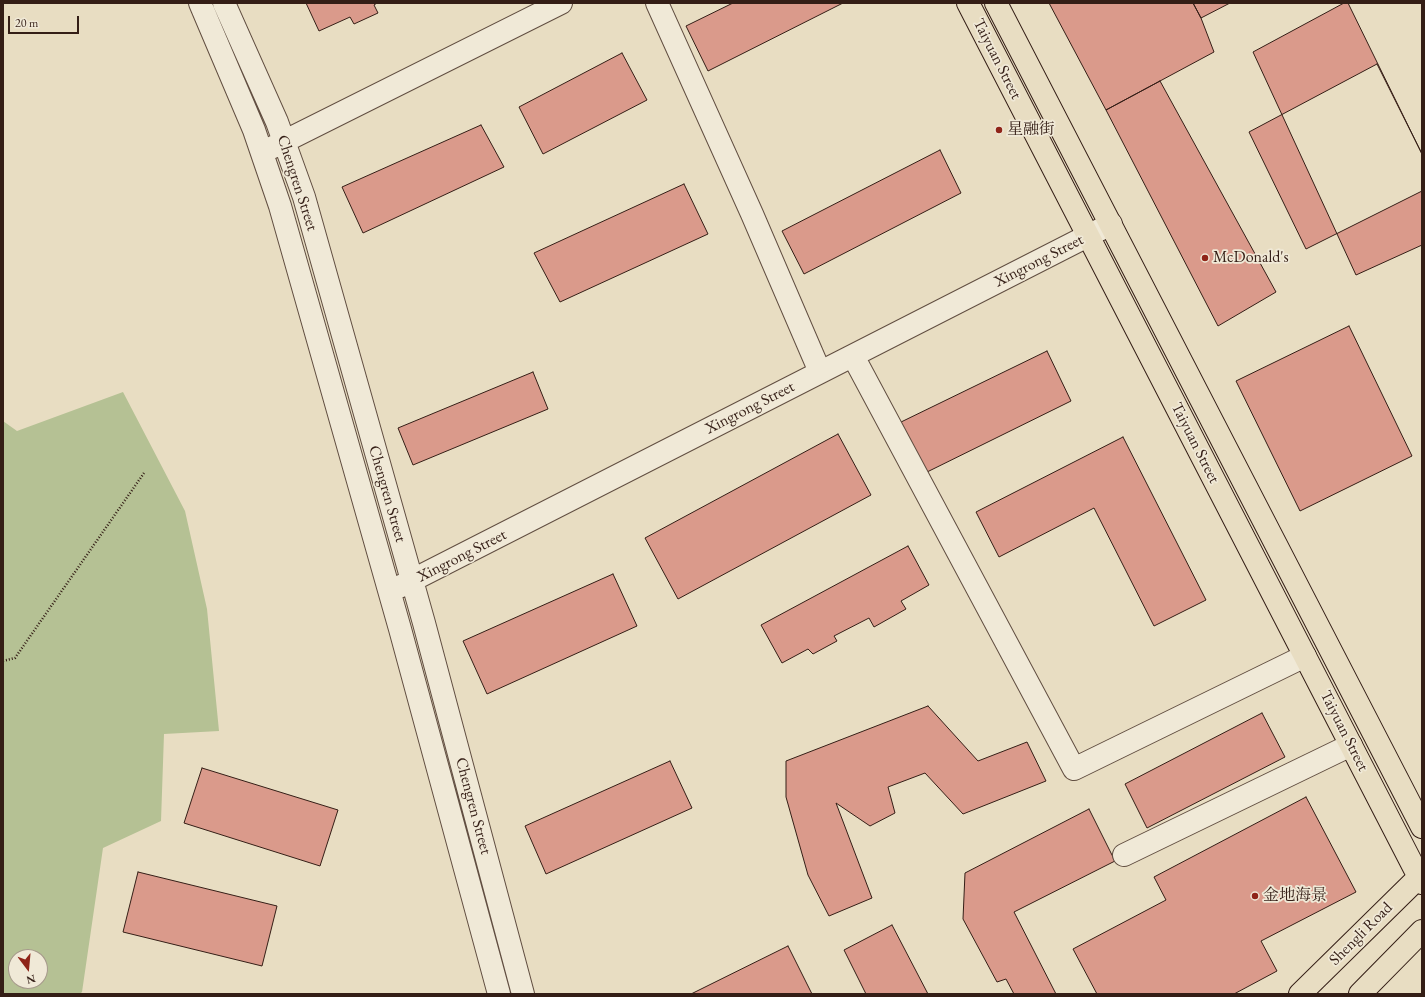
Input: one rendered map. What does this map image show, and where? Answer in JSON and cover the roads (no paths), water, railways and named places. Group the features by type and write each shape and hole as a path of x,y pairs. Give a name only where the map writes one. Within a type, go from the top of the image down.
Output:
{"main road":[{"name":"Taiyuan Street","path":"996,3 1422,827"},
{"name":"Taiyuan Street","path":"977,6 1088,236 1421,879"},
{"name":"Shengli Road","path":"1300,994 1421,879"},
{"path":"1360,994 1422,931"}],"street":[{"name":"Chengren Street","path":"200,3 254,130 280,206 390,592 499,994"},
{"name":"Chengren Street","path":"224,3 274,115 304,197 412,581 523,994"},
{"path":"262,153 561,3"},
{"path":"657,3 820,372"},
{"name":"Xingrong Street","path":"390,592 1111,224"},
{"path":"853,356 1074,769 1305,656"},
{"path":"1124,855 1351,745"}],"place":[{"name":"星融街","path":"999,130"},
{"name":"McDonald's","path":"1205,258"},
{"name":"金地海景","path":"1255,896"}]}
